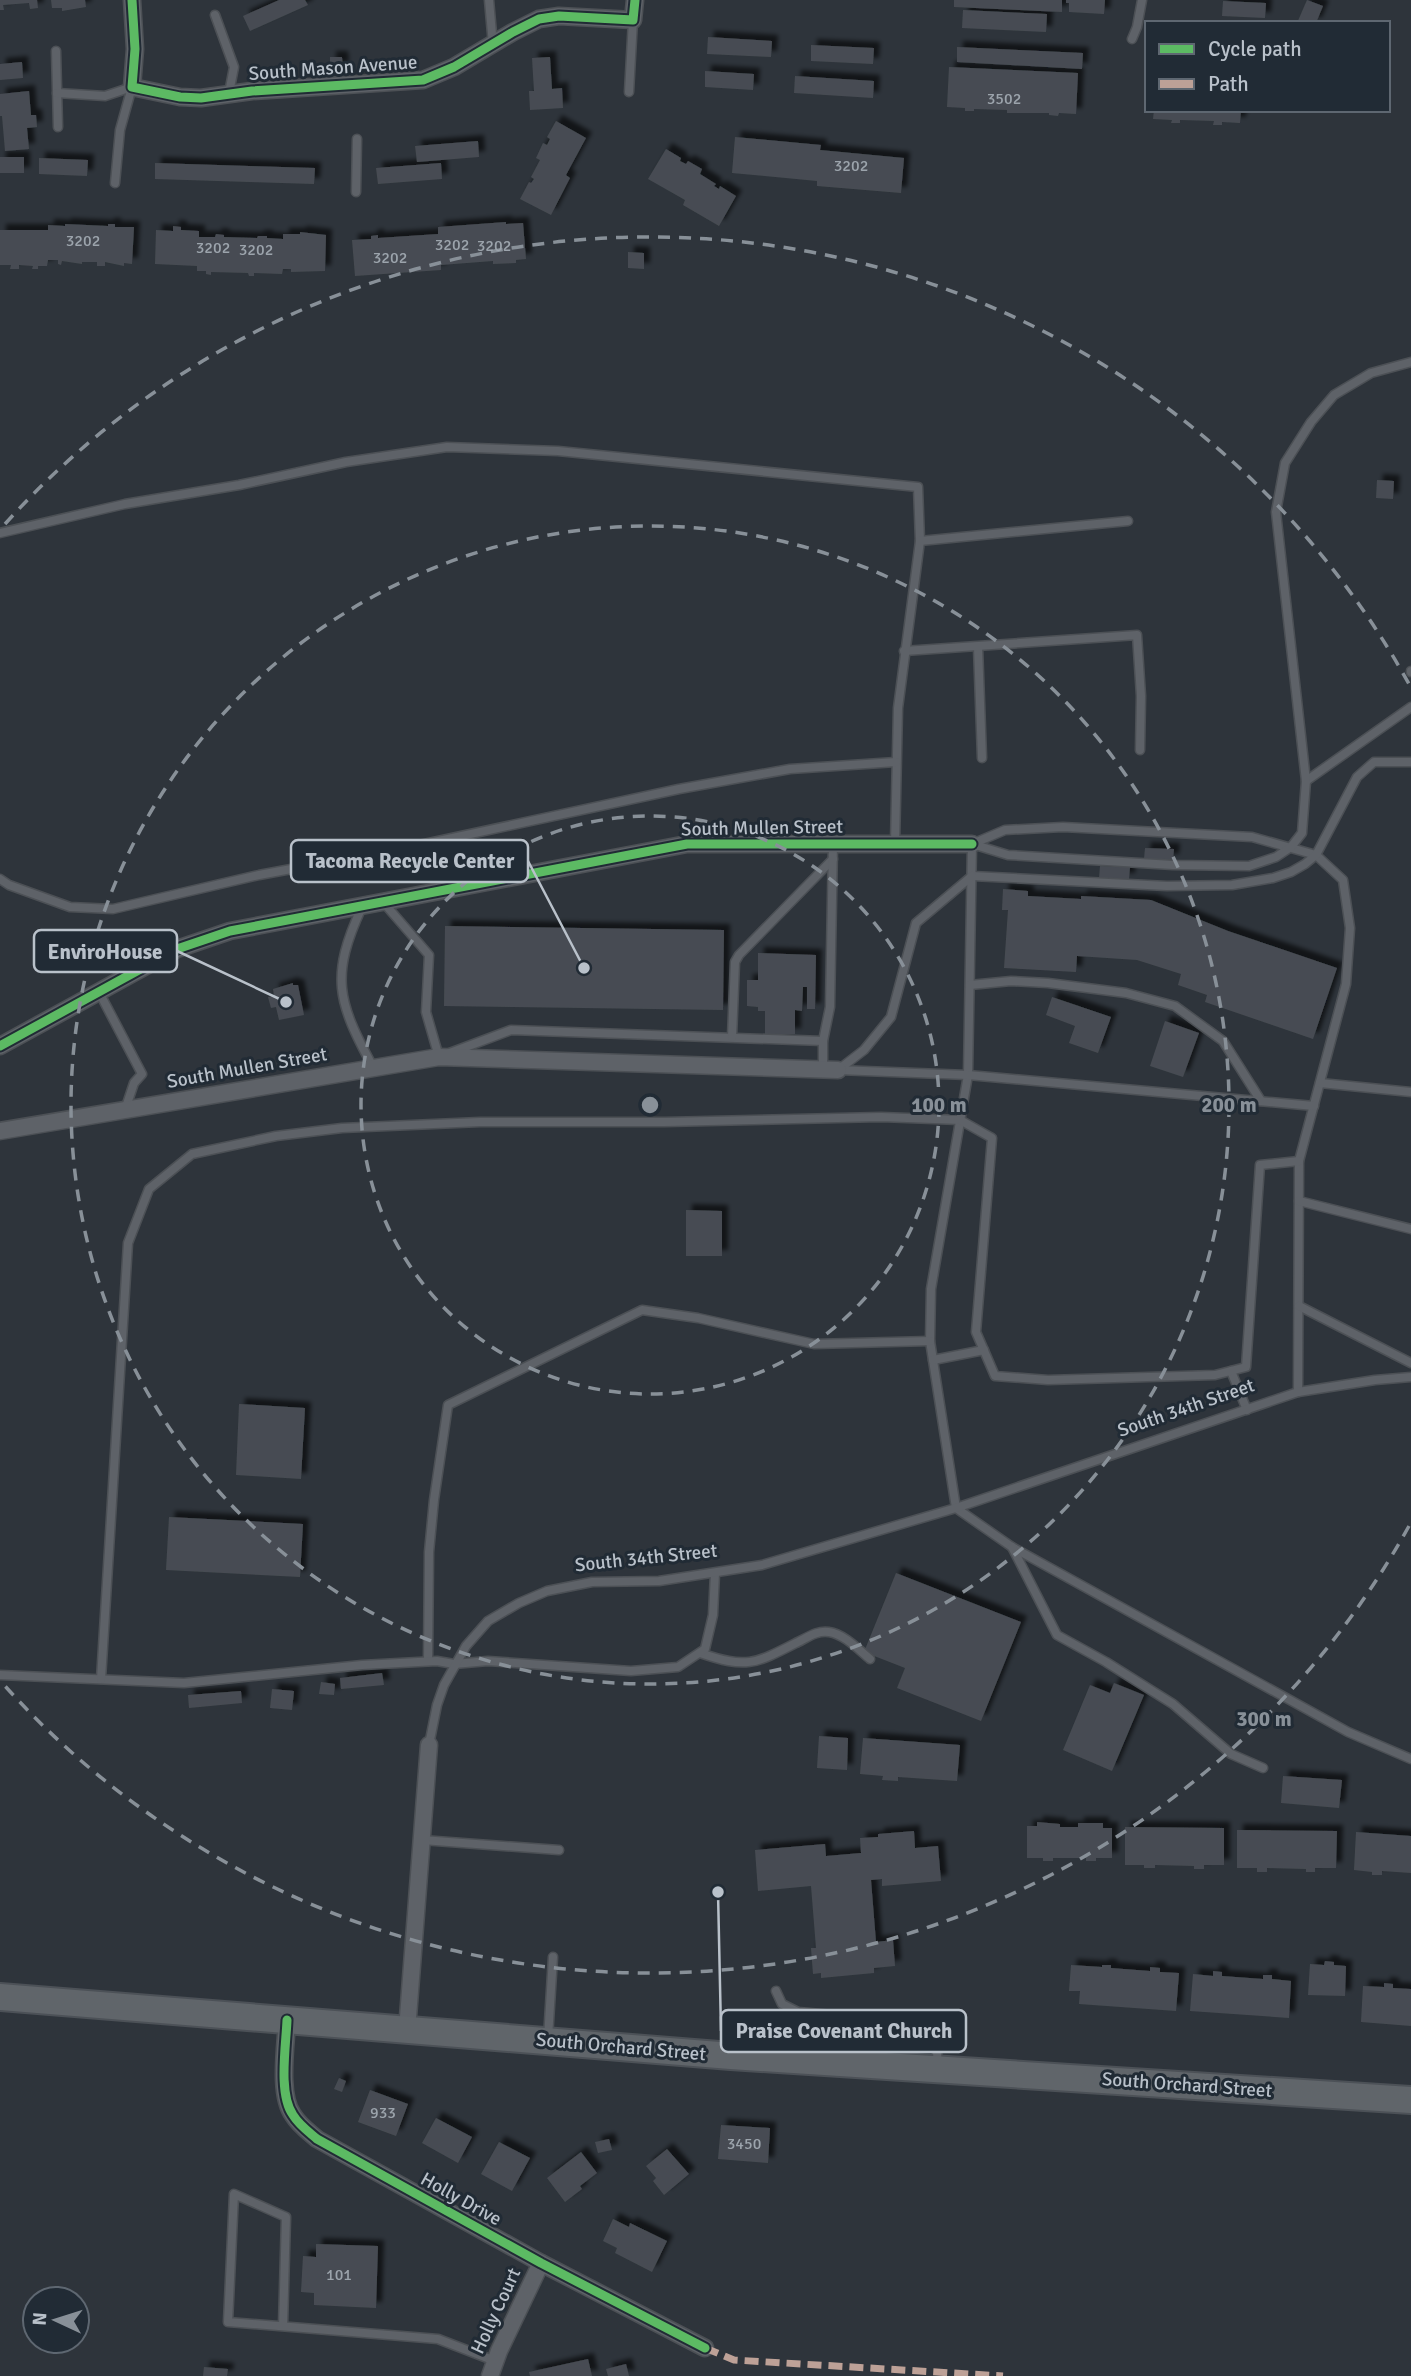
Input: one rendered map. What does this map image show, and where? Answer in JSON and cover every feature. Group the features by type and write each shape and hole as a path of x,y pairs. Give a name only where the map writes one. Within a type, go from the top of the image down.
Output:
{"main road":[{"name":"South Orchard Street","path":"0,1997 547,2041 1411,2100"}],"street":[{"path":"132,0 135,49 132,87"},
{"path":"633,20 635,0"},
{"name":"South Mason Avenue","path":"132,87 180,97 201,98 229,93 423,80 454,67 539,19 559,16 633,20"},
{"name":"South Mullen Street","path":"0,1046 177,949 230,930 687,844 833,851 895,844 972,844"},
{"name":"South Mullen Street","path":"0,1131 439,1057 831,1070"},
{"name":"South 34th Street","path":"407,2030 429,1745"},
{"name":"Holly Drive","path":"287,2020 285,2096 293,2117 305,2129 330,2147 541,2263 705,2348"},
{"name":"Holly Court","path":"492,2369 541,2263"}],"lane":[{"path":"489,0 493,45"},
{"path":"1132,39 1138,27 1142,0"},
{"path":"215,15 233,67 229,93"},
{"path":"629,92 633,20"},
{"path":"56,51 58,127"},
{"path":"57,93 105,96 132,87"},
{"path":"115,183 120,130 132,87"},
{"path":"356,191 357,139"},
{"path":"972,844 1008,855 1249,866 1276,857 1291,847 1302,833 1306,781 1276,512 1285,463 1311,422 1334,395 1371,373 1411,362"},
{"path":"0,533 125,505 239,485 346,462 447,447 558,451 918,487 920,541 898,708 895,844"},
{"path":"920,541 1128,521"},
{"path":"904,650 1137,635 1141,696 1140,750"},
{"path":"978,647 982,758"},
{"path":"1306,781 1411,707"},
{"path":"0,879 9,885 70,907 113,909 259,875 415,846 679,789 790,769 896,762"},
{"path":"831,1070 864,1050 891,1017 916,923 972,876 1167,886 1232,885 1273,878 1305,864 1316,855 1357,777 1374,762 1410,762"},
{"path":"972,844 1005,830 1063,827 1252,837 1316,855 1343,880 1350,928 1346,984 1299,1161 1298,1392"},
{"path":"972,844 968,1075 931,1289 930,1341 956,1508 1012,1547 1349,1732 1411,1759"},
{"path":"732,1037 735,962 833,851"},
{"path":"831,1070 823,1041 830,1007 833,851"},
{"path":"383,902 429,955 426,1012 439,1057 511,1030 823,1041"},
{"path":"362,906 347,939 341,984 344,1005 352,1026 373,1067"},
{"path":"970,985 1011,981 1048,983 1126,993 1175,1006 1223,1041 1261,1101"},
{"path":"99,992 142,1074 134,1083 125,1110"},
{"path":"831,1070 968,1075 1314,1106"},
{"path":"1320,1083 1411,1092"},
{"path":"101,1679 128,1243 149,1189 192,1154 276,1136 370,1127 480,1122 664,1122 881,1117 960,1121 992,1138 976,1332 995,1376 1035,1379 1215,1375 1246,1367 1260,1165 1299,1161"},
{"path":"1298,1201 1411,1229"},
{"path":"1299,1306 1411,1363"},
{"path":"428,1661 429,1552 448,1405 642,1310 698,1318 814,1344 930,1341"},
{"path":"933,1360 984,1350"},
{"path":"1231,1371 1247,1410"},
{"name":"South 34th Street","path":"429,1745 444,1685 466,1646 488,1622 519,1602 547,1591 592,1582 659,1581 762,1565 956,1508 1298,1392 1411,1377"},
{"path":"1012,1547 1057,1635 1173,1704 1231,1754 1263,1768"},
{"path":"0,1675 184,1683 428,1661 454,1664 488,1661 631,1671 678,1667 705,1649 713,1615 715,1573"},
{"path":"700,1653 729,1663 743,1663 765,1659 817,1632 830,1632 843,1638 870,1659"},
{"path":"422,1840 559,1850"},
{"path":"547,2041 553,1957"},
{"path":"776,1991 782,2004 798,2012 935,2024 939,2069"},
{"path":"283,2326 286,2217 234,2194 228,2322 438,2339 492,2369"}],"building":[{"path":"0,0 37,0 38,8 30,9 29,3 3,5 4,10 0,10"},
{"path":"51,0 85,0 86,7 62,11 62,8 52,8"},
{"path":"279,0 305,0 308,5 250,31 243,16"},
{"path":"954,0 1062,0 1062,12 954,7"},
{"path":"1066,0 1105,0 1104,14 1069,12 1069,3 1066,3"},
{"path":"1307,0 1323,6 1317,21 1298,21"},
{"path":"1223,1 1266,3 1265,18 1222,16"},
{"path":"963,10 1047,14 1046,32 962,28"},
{"path":"708,37 772,41 771,57 707,54"},
{"path":"811,45 874,48 873,64 811,61"},
{"path":"957,47 1083,53 1082,69 957,62"},
{"path":"330,57 342,57 343,68 330,68"},
{"path":"550,57 552,89 562,88 563,108 530,110 529,91 534,91 532,58"},
{"path":"22,62 23,78 0,80 0,64"},
{"path":"949,67 1078,73 1076,114 1059,113 1058,116 1049,113 1007,113 1007,110 965,111 965,108 947,107"},
{"path":"705,71 754,74 753,90 705,87"},
{"path":"795,76 874,81 873,98 794,93"},
{"path":"29,91 31,115 36,115 37,127 27,128 29,149 5,151 0,94"},
{"path":"1154,112 1241,112 1240,123 1222,122 1222,125 1213,125 1214,121 1180,120 1180,123 1171,123 1172,120 1153,119"},
{"path":"556,121 586,138 566,175 570,178 551,215 520,199 529,182 534,179 531,177 540,160 536,158 543,143 547,145 550,139 547,137"},
{"path":"735,137 821,145 820,150 904,158 901,193 817,186 817,181 732,173"},
{"path":"478,141 479,157 417,162 415,146"},
{"path":"666,149 681,158 680,161 686,164 688,161 702,169 700,174 716,184 714,186 719,189 720,186 736,196 719,226 683,205 685,200 648,179"},
{"path":"0,157 24,157 24,173 0,173"},
{"path":"39,158 88,160 87,176 39,174"},
{"path":"155,163 315,168 314,184 155,179"},
{"path":"441,163 442,179 378,184 376,168"},
{"path":"523,223 526,259 516,260 516,263 493,264 493,261 441,265 441,270 355,276 352,240 371,239 371,236 378,235 378,238 438,234 438,227"},
{"path":"115,224 115,227 134,227 132,264 124,263 124,266 105,262 105,266 97,266 97,262 82,264 62,261 61,265 58,260 48,260 47,266 38,266 38,269 19,265 19,269 10,269 11,265 0,265 0,230 48,230 48,225"},
{"path":"173,226 181,227 181,230 199,231 199,237 215,237 216,234 224,237 267,236 283,239 283,234 300,232 326,235 325,271 291,272 291,269 283,269 282,274 254,273 254,276 249,276 248,273 211,272 211,275 206,274 206,271 197,271 197,266 155,264 156,230 173,231"},
{"path":"628,252 644,253 644,269 628,268"},
{"path":"1377,480 1394,481 1393,499 1376,498"},
{"path":"1145,848 1174,849 1173,860 1144,859"},
{"path":"1100,866 1130,867 1129,879 1099,878"},
{"path":"1003,889 1028,891 1028,896 1151,900 1228,931 1337,968 1313,1039 1205,1002 1207,995 1178,985 1181,974 1137,960 1077,956 1076,972 1004,968 1008,910 1002,910"},
{"path":"445,926 724,930 723,1010 444,1006"},
{"path":"758,953 816,955 815,1009 807,1009 807,987 803,987 802,1011 795,1010 795,1034 765,1034 765,1011 747,1006 747,980 758,980"},
{"path":"293,983 298,985 304,1015 279,1020 276,1007 271,1008 268,997 274,996 273,989"},
{"path":"1052,997 1111,1017 1098,1053 1069,1043 1075,1026 1046,1015"},
{"path":"1165,1021 1199,1033 1183,1077 1150,1066"},
{"path":"686,1210 722,1211 722,1256 686,1256"},
{"path":"239,1404 305,1408 301,1479 236,1475"},
{"path":"169,1517 303,1524 300,1577 166,1570"},
{"path":"896,1573 1021,1622 981,1721 897,1688 905,1668 864,1652"},
{"path":"382,1673 384,1685 341,1689 340,1678"},
{"path":"321,1682 335,1684 334,1695 319,1694"},
{"path":"1114,1683 1144,1695 1112,1771 1063,1750 1090,1685 1110,1693"},
{"path":"272,1689 294,1691 292,1710 270,1708"},
{"path":"241,1691 242,1703 189,1708 188,1695"},
{"path":"819,1736 848,1738 847,1770 817,1768"},
{"path":"863,1738 960,1745 957,1781 898,1777 898,1781 882,1780 883,1776 860,1774"},
{"path":"1283,1776 1342,1780 1339,1808 1281,1803"},
{"path":"1037,1822 1060,1824 1060,1827 1078,1827 1078,1823 1103,1823 1103,1828 1112,1828 1112,1858 1086,1861 1086,1858 1053,1858 1053,1861 1043,1861 1043,1858 1027,1858 1027,1826 1037,1826"},
{"path":"1125,1827 1224,1828 1224,1865 1204,1865 1204,1869 1194,1869 1194,1866 1155,1865 1155,1868 1144,1868 1144,1865 1125,1865"},
{"path":"1237,1830 1337,1831 1336,1868 1315,1868 1315,1872 1306,1872 1306,1869 1267,1868 1267,1872 1257,1872 1257,1868 1237,1868"},
{"path":"914,1831 915,1848 938,1846 941,1881 882,1886 882,1879 871,1880 876,1942 893,1940 895,1966 874,1968 874,1973 821,1978 821,1973 813,1974 811,1948 816,1948 811,1886 758,1891 755,1850 825,1844 826,1856 861,1853 860,1838"},
{"path":"1356,1832 1411,1836 1411,1873 1382,1871 1382,1875 1372,1875 1372,1872 1354,1870"},
{"path":"1325,1961 1346,1966 1345,1996 1308,1995 1310,1964 1324,1965"},
{"path":"1071,1965 1111,1965 1111,1968 1150,1971 1150,1967 1160,1968 1160,1972 1179,1973 1176,2011 1079,2004 1080,1991 1069,1991"},
{"path":"1213,1971 1222,1972 1222,1976 1263,1979 1263,1975 1272,1975 1272,1979 1291,1981 1289,2018 1190,2011 1193,1974 1213,1976"},
{"path":"1384,1983 1393,1984 1393,1988 1411,1989 1411,2026 1361,2022 1363,1986 1384,1987"},
{"path":"339,2078 346,2081 342,2092 334,2089"},
{"path":"370,2090 408,2104 396,2136 358,2122"},
{"path":"436,2118 472,2137 458,2163 422,2143"},
{"path":"721,2125 770,2128 768,2163 718,2159"},
{"path":"609,2139 612,2150 598,2153 595,2142"},
{"path":"499,2142 530,2158 512,2191 481,2174"},
{"path":"667,2149 689,2174 664,2195 653,2181 656,2178 646,2166"},
{"path":"581,2152 597,2173 565,2202 547,2178"},
{"path":"613,2219 629,2227 630,2223 667,2241 652,2272 615,2253 617,2248 603,2241"},
{"path":"316,2244 378,2246 376,2308 314,2305 314,2293 301,2292 303,2256 316,2257"},
{"path":"588,2359 592,2376 530,2376 529,2372"},
{"path":"626,2364 629,2376 608,2376 606,2369"},
{"path":"204,2367 228,2369 227,2376 203,2376"}],"marked path":[{"path":"705,2348 734,2360 1003,2376"}],"cycle path":[{"path":"132,0 135,49 132,87 180,97 201,98 252,91 423,80 454,67 539,19 559,16 633,20 635,0"},
{"path":"0,1046 177,949 230,931 687,844 972,844"},
{"path":"287,2020 284,2083 288,2106 295,2119 317,2139 541,2263 705,2348"}],"place":[{"name":"Tacoma Recycle Center","path":"584,968"},
{"name":"EnviroHouse","path":"286,1002"},
{"name":"Praise Covenant Church","path":"718,1892"}]}
